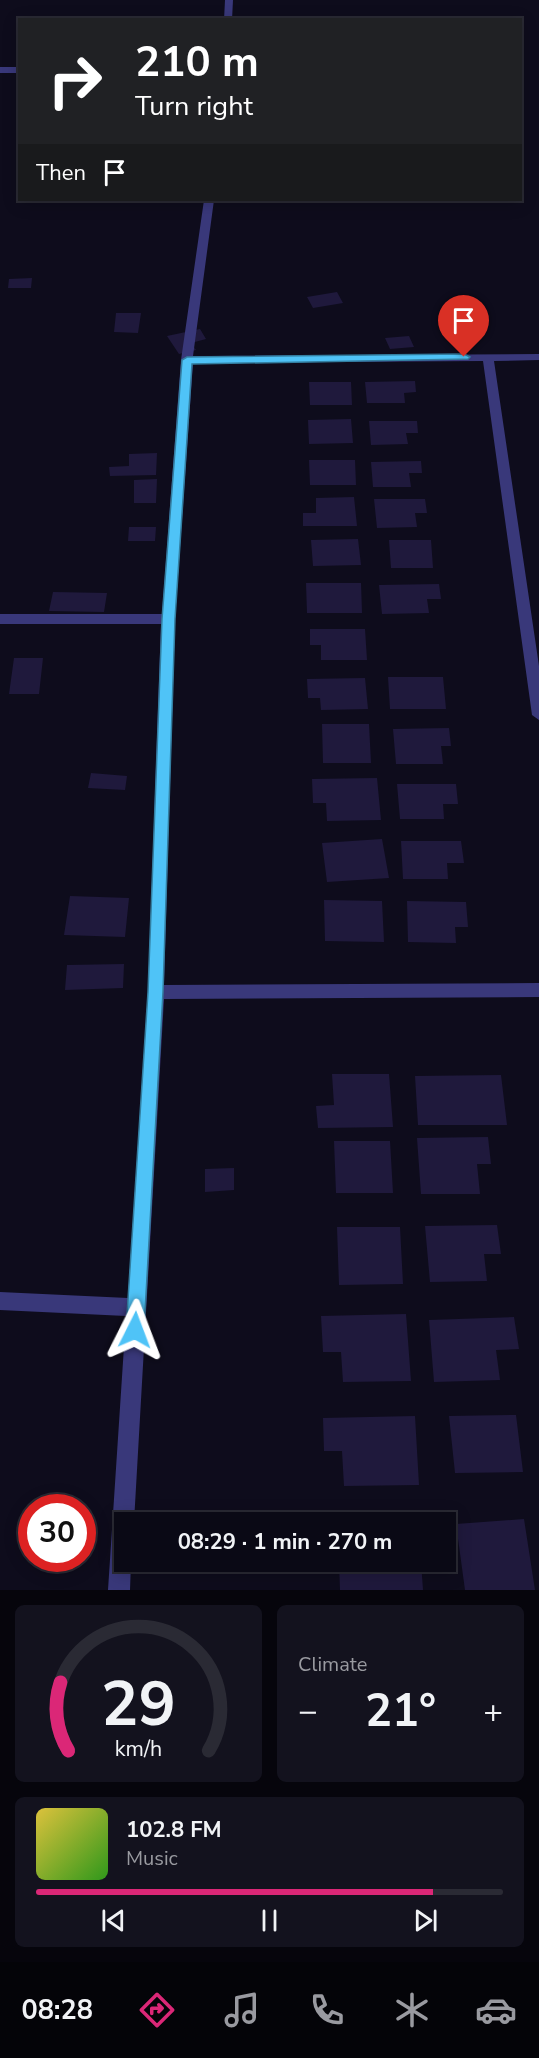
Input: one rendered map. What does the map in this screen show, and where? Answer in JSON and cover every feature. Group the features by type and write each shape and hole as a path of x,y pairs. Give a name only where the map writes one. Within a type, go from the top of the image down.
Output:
{"street":[{"path":"228,18 229,0"},
{"path":"0,70 18,70"},
{"path":"119,1590 156,992 168,619 187,360 209,201"},
{"path":"488,357 539,715"},
{"path":"187,360 539,357"},
{"path":"0,619 168,619"},
{"path":"156,992 539,990"},
{"path":"0,1301 136,1307"}],"building":[{"path":"32,278 31,288 8,288 9,279"},
{"path":"337,292 343,303 313,308 307,297"},
{"path":"116,313 141,313 138,333 114,332"},
{"path":"200,329 206,339 191,343 196,350 179,354 167,336"},
{"path":"409,336 414,347 390,349 385,338"},
{"path":"415,381 416,392 404,393 405,403 367,403 365,382"},
{"path":"309,382 351,382 352,405 310,405"},
{"path":"351,419 353,443 309,444 308,420"},
{"path":"369,421 417,421 418,433 406,433 408,444 371,445"},
{"path":"157,453 156,475 110,476 109,467 129,466 129,454"},
{"path":"309,460 355,460 356,485 310,485"},
{"path":"421,461 422,473 409,473 411,487 373,487 371,462"},
{"path":"157,479 156,503 134,503 134,480"},
{"path":"354,497 357,526 303,526 303,513 316,513 316,498"},
{"path":"374,499 425,499 427,513 415,513 417,527 377,528"},
{"path":"129,527 156,527 155,541 128,541"},
{"path":"358,539 361,565 313,566 311,540"},
{"path":"389,540 431,540 433,568 391,568"},
{"path":"306,583 361,583 362,613 307,613"},
{"path":"439,584 441,599 427,599 429,613 382,614 379,585"},
{"path":"53,592 107,593 104,612 49,611"},
{"path":"310,629 365,629 367,660 321,660 321,645 310,645"},
{"path":"14,658 43,658 39,694 9,694"},
{"path":"388,677 443,677 446,709 390,709"},
{"path":"365,678 368,709 321,710 320,698 308,698 307,679"},
{"path":"322,724 369,724 371,763 323,763"},
{"path":"449,728 451,746 441,746 443,764 396,764 393,729"},
{"path":"91,773 127,776 125,790 88,788"},
{"path":"377,778 381,820 327,821 326,803 313,803 312,779"},
{"path":"397,784 456,784 458,804 443,804 444,819 400,819"},
{"path":"382,839 389,878 327,882 322,843"},
{"path":"401,841 461,841 464,863 447,863 448,879 403,879"},
{"path":"70,896 129,898 125,937 64,935"},
{"path":"324,900 382,901 384,942 325,941"},
{"path":"407,901 466,902 468,927 455,927 456,943 408,942"},
{"path":"124,964 123,988 65,990 67,965"},
{"path":"332,1074 389,1074 393,1127 318,1128 316,1106 334,1105"},
{"path":"501,1075 507,1125 418,1125 415,1076"},
{"path":"488,1137 491,1164 477,1164 480,1194 421,1194 417,1138"},
{"path":"334,1141 390,1141 393,1193 336,1193"},
{"path":"234,1168 234,1190 205,1192 205,1169"},
{"path":"497,1225 501,1254 484,1254 487,1281 430,1282 425,1226"},
{"path":"337,1227 400,1227 403,1284 339,1285"},
{"path":"406,1314 411,1381 343,1382 341,1352 323,1352 321,1316"},
{"path":"514,1317 519,1349 496,1350 500,1380 434,1382 429,1320"},
{"path":"516,1415 523,1472 455,1473 449,1416"},
{"path":"415,1416 419,1485 344,1486 342,1451 324,1451 323,1418"},
{"path":"524,1519 535,1590 465,1590 456,1524"},
{"path":"339,1572 422,1572 423,1590 340,1590"}],"route":[{"path":"135,1330 156,992 168,619 187,360 464,357"}]}
